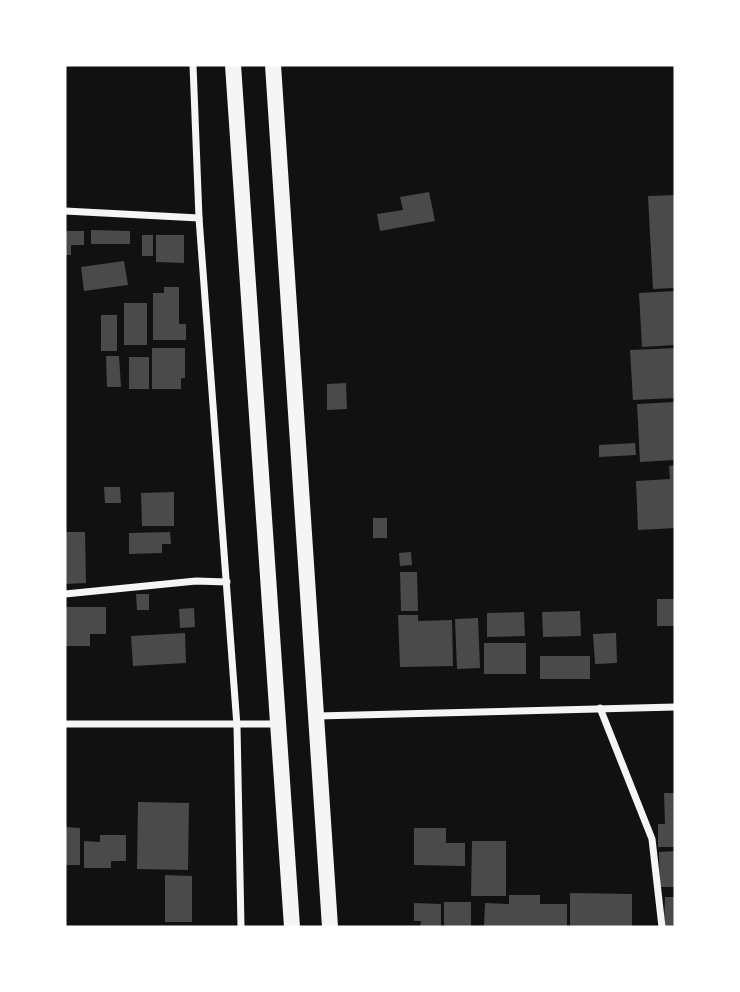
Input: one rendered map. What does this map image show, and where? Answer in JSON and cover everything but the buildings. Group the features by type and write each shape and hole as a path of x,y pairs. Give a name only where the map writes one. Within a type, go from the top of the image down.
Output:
{"main road":[{"path":"233,65 292,927"},
{"path":"273,65 330,927"}],"street":[{"path":"193,65 199,218 237,726 241,927"},
{"path":"65,211 199,218"},
{"path":"65,594 196,581 227,582"},
{"path":"317,716 675,707"},
{"path":"600,708 652,839 662,927"},
{"path":"65,724 279,724"}]}
